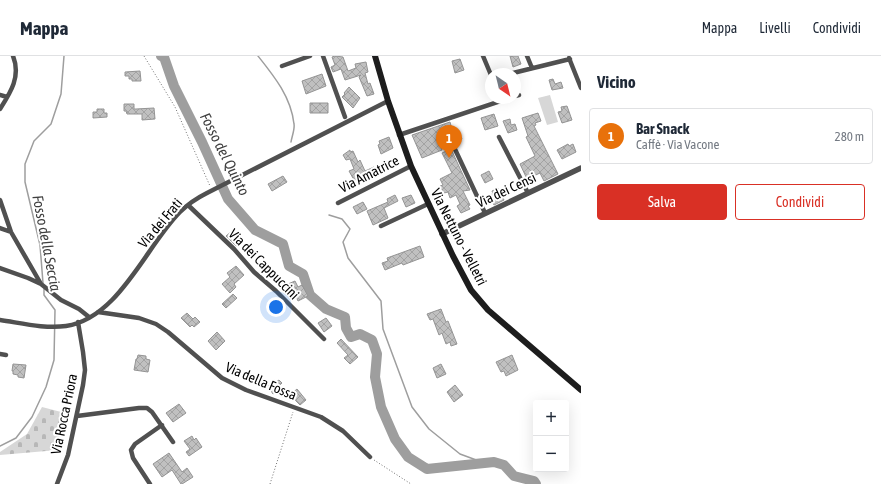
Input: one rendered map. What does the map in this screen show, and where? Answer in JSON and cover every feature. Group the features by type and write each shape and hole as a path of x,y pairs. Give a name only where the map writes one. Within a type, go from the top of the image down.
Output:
{"main road":[{"name":"Via Nettuno - Velletri","path":"375,56 388,101 411,166 442,234 469,286 483,306 581,390"}],"street":[{"path":"0,109 13,85 16,74 13,56"},
{"path":"282,66 310,56"},
{"path":"322,56 344,117"},
{"path":"483,56 488,68"},
{"path":"527,56 532,68"},
{"path":"521,71 569,57 581,88"},
{"path":"0,95 7,98"},
{"name":"Via dei Frati","path":"0,320 58,326 78,322 98,312 118,292 172,221 188,205 214,189 388,101"},
{"path":"400,135 492,104"},
{"path":"499,137 528,193"},
{"path":"453,144 485,213"},
{"name":"Via Amatrice","path":"338,203 411,166"},
{"name":"Via dei Censi","path":"442,234 581,168"},
{"path":"0,200 11,232 41,284"},
{"path":"381,226 428,204"},
{"name":"Via dei Cappuccini","path":"188,205 234,249 254,272 276,291 324,339"},
{"path":"0,228 11,232"},
{"path":"0,268 41,284 65,302 81,310 89,317"},
{"name":"Via della Fossa","path":"98,312 139,318 156,324 168,332 222,378 246,390 319,416 331,422 348,435 370,457"},
{"name":"Via Rocca Priora","path":"57,484 66,459 83,390 83,352 78,322"},
{"path":"0,354 6,355"},
{"path":"77,416 144,408 152,412 173,442"},
{"path":"150,484 133,458 131,450 135,444 162,425"}],"path":[{"path":"144,56 175,107 214,189"},
{"path":"270,484 294,408"},
{"path":"370,457 411,484"}],"green space":[{"path":"550,95 558,122 547,125 538,98"},
{"path":"42,407 65,413 58,450 0,455 0,452 27,434"}],"building":[{"path":"510,56 518,56 521,64 513,67"},
{"path":"332,57 343,57 348,71 356,68 355,64 366,62 368,72 365,73 368,84 370,83 374,94 367,96 359,77 361,75 345,80 341,69 333,72 331,67 335,65"},
{"path":"460,59 464,70 455,73 452,61"},
{"path":"140,71 141,81 132,81 132,79 129,79 129,76 125,76 125,72"},
{"path":"322,74 326,86 306,94 302,81"},
{"path":"553,79 555,84 561,82 563,88 552,90 549,80"},
{"path":"349,87 360,98 353,108 342,97"},
{"path":"310,103 328,103 328,113 310,113"},
{"path":"124,104 134,104 134,109 154,108 155,119 142,120 142,114 127,114 126,111 124,111"},
{"path":"567,106 572,120 562,123 558,112 562,111 561,107"},
{"path":"97,109 104,109 104,113 107,113 107,117 93,118 93,112 97,112"},
{"path":"538,113 541,121 535,123 536,125 534,126 558,174 544,181 540,173 527,179 520,164 535,156 526,137 528,136 522,118"},
{"path":"494,114 498,126 485,130 481,118"},
{"path":"510,119 511,125 515,124 517,130 508,133 503,121"},
{"path":"450,122 453,133 456,131 458,136 460,135 462,139 455,142 450,142 446,134 437,137 442,150 422,158 412,135"},
{"path":"389,137 393,148 381,154 378,145 380,144 379,141"},
{"path":"568,144 569,146 573,144 576,152 562,159 557,150"},
{"path":"451,149 470,190 463,191 470,205 468,206 470,209 461,213 457,206 460,204 456,195 450,198 448,192 444,193 440,186 443,185 440,179 452,173 442,153"},
{"path":"350,150 350,152 353,151 358,162 360,160 365,171 374,167 378,175 366,180 364,175 354,180 349,171 354,169 350,159 346,160 343,155"},
{"path":"489,171 493,179 485,183 481,175"},
{"path":"283,176 287,182 272,191 268,184"},
{"path":"498,188 504,200 494,205 489,195 493,194 492,191"},
{"path":"395,195 398,201 384,208 388,218 373,225 367,211 388,202 387,199"},
{"path":"411,195 415,203 406,207 402,198"},
{"path":"363,202 367,209 357,214 353,207"},
{"path":"232,231 237,235 241,243 236,246 226,236"},
{"path":"420,246 424,257 403,265 402,263 385,270 382,263 388,261 387,258"},
{"path":"236,266 244,275 234,284 236,287 230,293 222,284 230,277 227,273"},
{"path":"295,281 298,287 302,285 308,296 298,301 293,290 286,293 281,285 287,282 288,284"},
{"path":"233,294 237,298 226,308 222,304"},
{"path":"441,309 446,322 448,321 457,344 451,346 450,342 446,344 442,333 439,335 433,319 430,320 427,314"},
{"path":"187,313 193,319 195,317 200,322 194,327 192,325 190,327 181,318"},
{"path":"326,318 332,326 324,332 318,323"},
{"path":"217,332 225,341 216,350 208,341"},
{"path":"341,339 358,357 350,364 344,358 348,355 337,343"},
{"path":"138,355 146,356 146,359 150,360 148,372 134,370"},
{"path":"512,355 518,370 506,376 504,371 501,372 496,362"},
{"path":"13,364 26,365 24,378 13,374"},
{"path":"441,364 446,374 437,378 433,368"},
{"path":"275,380 276,382 279,380 282,383 279,386 281,388 273,394 268,386"},
{"path":"455,385 463,395 454,402 447,392"},
{"path":"297,389 306,400 300,405 290,395"},
{"path":"179,404 186,413 173,422 166,413"},
{"path":"192,436 194,440 196,438 202,447 189,456 186,452 190,449 184,441"},
{"path":"169,453 182,472 187,468 193,477 181,484 172,470 162,477 153,464"}],"waterway":[{"name":"Fosso della Seccia","path":"43,283 40,245 25,182 25,164 34,141 51,124 61,94 64,56"},
{"name":"Fosso del Quinto","path":"161,56 164,57 174,86 228,199 255,230 283,244 289,266 303,274 310,295 326,309 345,317 346,328 351,337 360,334 372,340 377,354 375,377 381,407 395,439 408,457 427,469 494,462 504,465 514,476 534,481 536,484"},
{"path":"258,56 276,79 286,96 294,126 291,142"},
{"path":"329,215 342,219 350,229 343,242 348,258 381,301 383,329 412,407 429,429 460,454 479,461 478,464"},
{"name":"Fosso della Seccia","path":"0,446 16,438 32,417 46,387 54,360 55,310 44,295 44,289"}],"place":[{"name":"Bar Snack","path":"449,158"}]}
